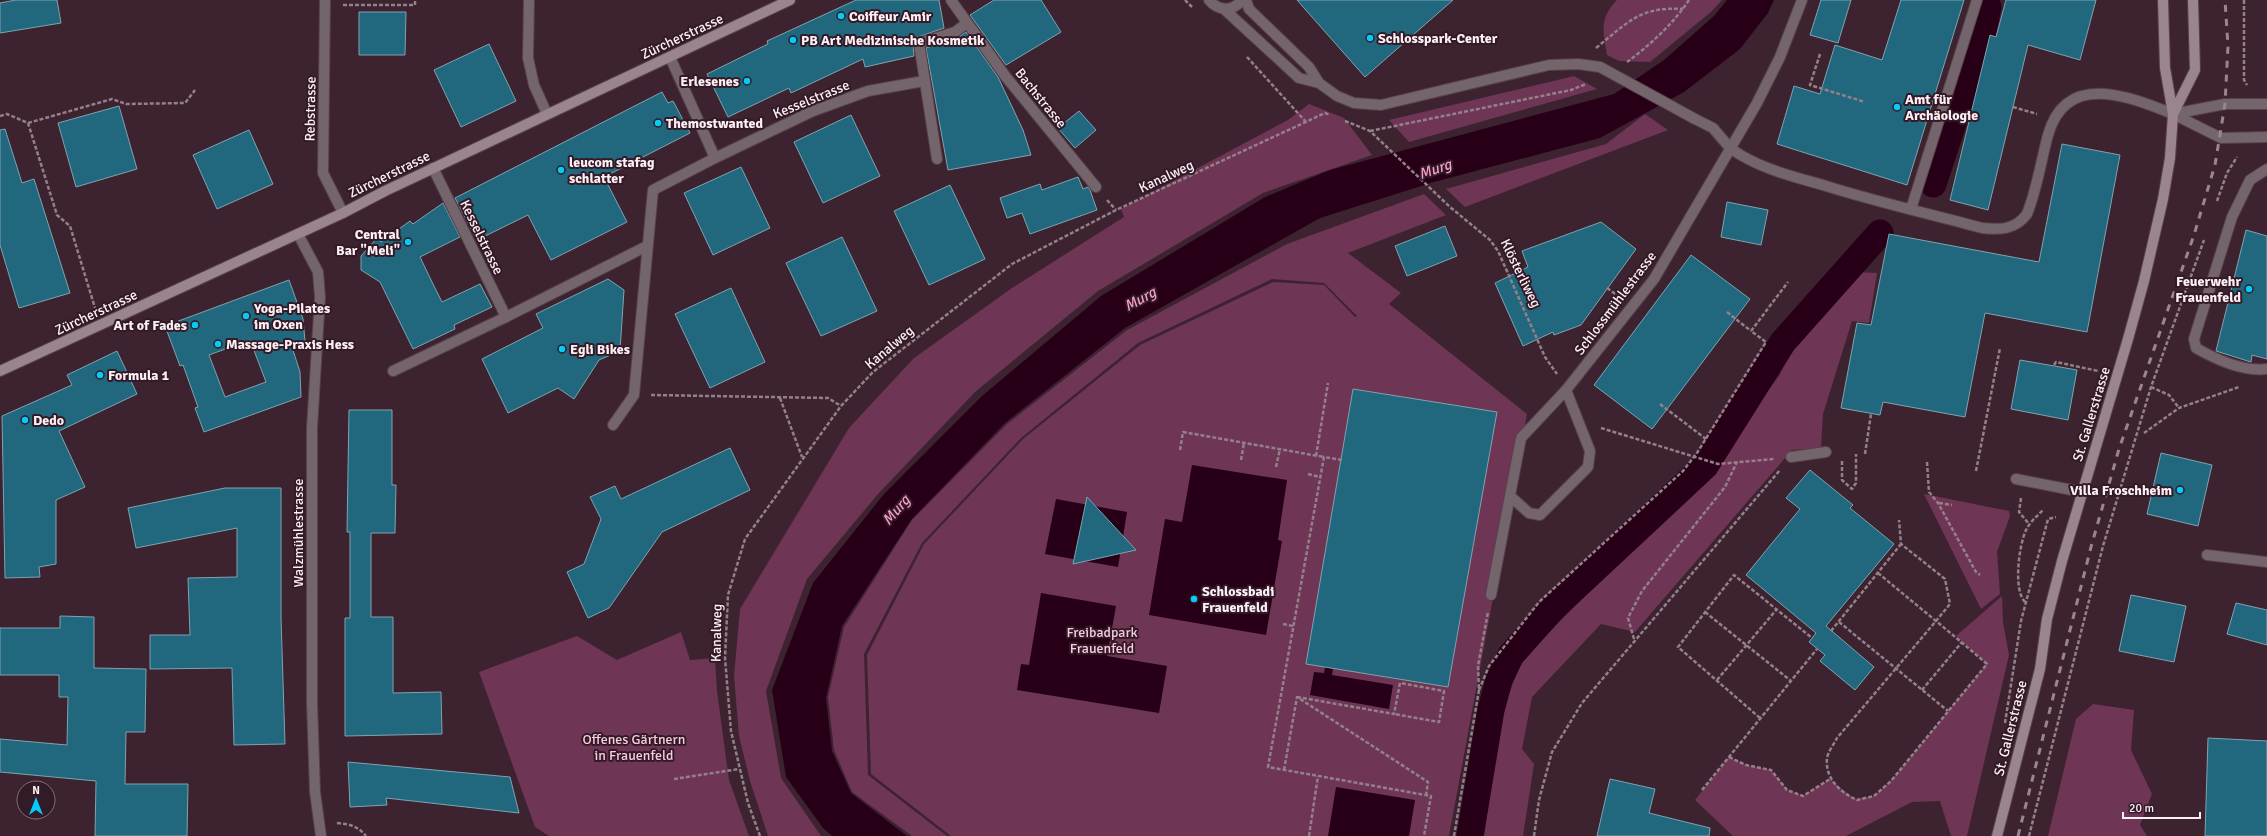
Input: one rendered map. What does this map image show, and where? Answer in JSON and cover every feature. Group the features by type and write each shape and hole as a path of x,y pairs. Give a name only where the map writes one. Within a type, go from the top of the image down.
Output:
{"main road":[{"name":"Zürcherstrasse","path":"0,371 343,213 433,168 790,0"},
{"name":"St. Gallerstrasse","path":"1997,836 2040,669 2050,606 2082,492 2128,340 2151,254 2170,158 2173,114 2165,68 2163,0"},
{"name":"St. Gallerstrasse","path":"2173,114 2196,70 2193,0"}],"street":[{"path":"529,0 528,58 534,85 547,114"},
{"name":"Bachstrasse","path":"951,0 1006,77 1096,188"},
{"path":"1209,0 1218,8 1224,9 1236,6 1242,0"},
{"path":"1246,0 1249,9 1309,66 1319,83"},
{"name":"Schlossmühlestrasse","path":"1491,595 1521,438 1566,390 1654,279 1757,103 1780,57 1802,0"},
{"path":"1911,209 1976,0"},
{"name":"Rebstrasse","path":"325,2 323,173 343,213"},
{"path":"1224,9 1299,78 1319,83 1337,96 1354,103 1381,105 1549,65 1578,64 1600,67 1713,128 1730,148 1748,160 1778,173 1982,228 1996,230 2011,228 2021,222 2026,214 2051,125 2059,110 2066,103 2087,94 2109,95 2138,100 2173,114 2220,138 2267,137"},
{"path":"936,158 919,43 955,32 967,23"},
{"path":"670,57 714,158"},
{"name":"Kesselstrasse","path":"634,395 653,190 714,158 813,111 868,91 924,81"},
{"path":"2173,114 2225,104 2267,104"},
{"name":"Kesselstrasse","path":"433,168 506,317"},
{"path":"2267,169 2250,180 2232,217 2194,339 2196,348 2219,361 2259,370 2267,369"},
{"name":"Walzmühlestrasse","path":"298,234 318,272 320,297 312,428 312,659 315,792 322,836"},
{"path":"393,371 506,317 647,246"},
{"path":"1510,496 1529,513 1540,514 1588,467 1590,451 1566,390"},
{"path":"613,425 634,395"},
{"path":"1791,457 1826,452"},
{"path":"2020,480 2082,492"},
{"path":"2207,555 2267,562"}],"path":[{"path":"325,2 415,5 415,0"},
{"path":"1185,0 1196,10"},
{"path":"2244,0 2244,80 2250,89"},
{"path":"1578,64 1643,13 1662,8 1683,9"},
{"path":"1820,54 1810,85 1865,102"},
{"path":"1246,56 1306,122"},
{"path":"0,116 7,114 28,123 112,99 126,104 185,103 195,90"},
{"path":"2013,107 2037,114"},
{"name":"Kanalweg","path":"760,836 739,769 731,731 725,658 728,595 745,539 802,457 840,406 873,372 1012,264 1116,210 1325,113 1333,116"},
{"name":"Klösterliweg","path":"1340,119 1370,131 1450,207 1490,240 1498,251 1545,357"},
{"path":"28,123 57,215 70,226 100,325"},
{"path":"2215,207 2235,158 2240,155"},
{"path":"2029,836 2103,546 2151,387 2205,237"},
{"path":"1752,330 1788,282"},
{"path":"1607,288 1621,299"},
{"path":"1479,690 1489,666 1539,602 1683,471 1706,439 1766,342 1727,312"},
{"path":"1976,471 2000,348"},
{"path":"2054,366 2056,362 2098,371"},
{"path":"1316,456 1328,383"},
{"path":"2144,433 2179,408 2246,386"},
{"path":"2151,387 2169,395 2179,408"},
{"path":"634,395 828,398 840,406"},
{"path":"780,398 802,457"},
{"path":"1660,404 1706,439"},
{"path":"1864,454 1871,414"},
{"path":"1180,450 1183,432 1342,460"},
{"path":"1630,437 1718,464 1791,457"},
{"path":"1241,460 1244,443"},
{"path":"1276,467 1280,449"},
{"path":"1842,459 1842,480 1852,488 1856,483 1856,454"},
{"path":"1324,457 1268,767 1431,796 1424,836"},
{"path":"1534,836 1539,800 1552,752 1582,703 1791,457"},
{"path":"1634,640 1628,618 1642,591 1725,487 1737,462"},
{"path":"1927,462 1929,492 1938,503 1976,572 1980,574"},
{"path":"1308,474 1320,477"},
{"path":"2020,480 2019,512 2029,524"},
{"path":"1938,503 1952,505"},
{"path":"2025,602 2021,598 2020,592 2019,561 2022,540 2029,524 2044,509"},
{"path":"2005,726 2025,602 2048,519"},
{"path":"1831,631 1901,544 1899,520"},
{"path":"1878,573 1936,621 1962,642 1987,664 1891,781 1874,796 1857,800 1841,792 1830,778 1827,757 1837,738 1896,669 1936,621 1950,604 1945,579 1901,544"},
{"path":"1760,718 1678,646 1734,575 1812,638"},
{"path":"1454,836 1479,690 1478,666 1491,595"},
{"path":"1717,680 1777,609"},
{"path":"1705,612 1791,681"},
{"path":"1839,622 1948,711"},
{"path":"1283,624 1293,626"},
{"path":"1922,690 1962,642"},
{"path":"1702,790 1817,649"},
{"path":"1297,697 1439,722 1444,691 1400,683 1394,714"},
{"path":"1284,770 1297,697"},
{"path":"1297,697 1428,782 1426,796"},
{"path":"1729,757 1746,765 1771,770 1787,790 1803,796 1830,778"},
{"path":"674,779 739,769"},
{"path":"1309,836 1318,776"},
{"path":"320,823 349,824 359,828 366,836"}],"green space":[{"path":"1617,0 1722,0 1711,12 1650,62 1619,61 1607,55 1604,39 1605,19 1607,13"},
{"path":"1574,76 1597,89 1409,142 1389,120"},
{"path":"1309,104 1344,118 1372,155 1263,193 1098,291 975,392 878,494 807,579 766,691 781,778 821,836 768,836 750,781 739,736 734,676 740,609 849,428 914,358 1012,288 1124,217 1121,209 1288,120"},
{"path":"1645,114 1668,130 1465,207 1446,189 1606,144"},
{"name":"Freibadpark Frauenfeld","path":"1424,194 1446,215 1348,253 1401,293 1389,304 1527,414 1449,836 951,836 871,774 867,655 924,544 1023,439 1140,345 1273,282 1324,285 1355,317 1357,316 1324,283 1272,279 1138,343 1021,438 922,543 864,654 868,775 947,836 912,836 852,792 834,750 828,697 844,627 912,520 1007,424 1127,330 1287,244"},
{"path":"1855,272 1877,273 1869,323 1852,321 1823,414 1821,448 1792,450 1635,632 1601,624 1532,697 1522,749 1534,764 1523,836 1484,836 1502,713 1521,661 1712,466 1779,376 1806,322"},
{"path":"1924,494 2009,511 2010,516 1997,552 2000,594 1981,609"},
{"path":"2002,596 2003,622 2009,655 1967,836 1951,836 1940,801 1912,802 1846,836 1733,836 1695,800 1729,757 1746,765 1771,770 1787,790 1803,796 1830,779 1854,799 1874,796 1891,781 1987,664 1956,636"},
{"name":"Offenes Gärtnern in Frauenfeld","path":"681,632 690,660 715,658 717,691 729,780 749,836 549,836 535,827 479,672 577,636 617,660"},
{"path":"2093,704 2134,710 2131,750 2152,794 2140,825 2147,836 2048,836 2076,719"}],"water":[{"name":"Murg","path":"1727,0 1774,0 1768,13 1740,49 1684,92 1600,138 1434,182 1320,218 1125,328 1005,423 911,520 842,626 826,698 832,751 851,793 907,836 832,836 823,828 786,777 772,690 813,583 884,494 982,396 1101,296 1265,197 1330,170 1614,94 1664,60 1714,16"},
{"path":"1192,465 1287,480 1278,540 1282,541 1266,635 1149,615 1165,519 1182,522"},
{"path":"1056,499 1127,512 1118,567 1045,554"},
{"path":"1041,593 1116,606 1107,656 1167,666 1159,713 1017,690 1021,664 1029,665"},
{"path":"1325,667 1333,669 1332,675 1393,685 1389,709 1310,695 1314,672 1324,673"},
{"path":"1336,787 1415,800 1409,836 1328,836"}],"building":[{"path":"16,0 57,0 61,23 0,33 0,3"},
{"path":"856,0 939,0 944,28 915,38 913,44 914,56 865,67 863,59 791,93 789,88 728,117 707,74 768,44 767,41"},
{"path":"994,0 1041,0 1061,32 1006,65 970,15"},
{"name":"Schlosspark-Center","path":"1297,0 1453,0 1365,77"},
{"path":"1821,0 1851,0 1838,43 1810,35"},
{"path":"1901,0 1964,0 1907,185 1777,144 1794,86 1820,94 1835,45 1882,60"},
{"path":"2006,0 2096,0 2080,60 2028,45 1988,210 1950,200 1990,35 1996,37"},
{"path":"359,12 406,12 405,55 359,55"},
{"path":"966,32 998,77 1023,130 1031,155 948,170 926,48 957,38"},
{"path":"489,44 516,101 461,127 434,70"},
{"path":"662,92 668,103 673,101 690,133 604,177 627,222 551,260 528,215 477,240 455,198"},
{"path":"119,106 137,169 76,187 58,123"},
{"path":"1079,111 1096,130 1075,148 1058,128"},
{"path":"851,115 880,176 823,203 794,142"},
{"path":"5,129 22,183 34,179 70,293 19,308 0,245 0,130"},
{"path":"249,130 273,184 217,209 193,155"},
{"path":"2062,144 2120,155 2087,332 1985,313 1965,417 1883,402 1880,415 1841,408 1857,323 1871,325 1889,234 2039,262"},
{"path":"741,167 770,228 713,255 684,193"},
{"path":"1078,177 1083,189 1088,187 1090,190 1097,210 1030,234 1022,213 1007,218 1000,198 1040,184 1042,190"},
{"path":"950,185 985,259 929,285 894,211"},
{"path":"1727,202 1768,210 1761,245 1721,237"},
{"path":"443,203 460,237 420,257 442,302 480,284 492,307 454,325 455,329 413,349 380,282 361,270 361,256 377,238 381,242 410,221 413,224"},
{"path":"1601,222 1636,249 1581,325 1554,335 1553,332 1523,346 1495,283 1528,267 1522,251"},
{"path":"1445,226 1457,256 1407,276 1395,246"},
{"name":"Feuerwehr Frauenfeld","path":"2246,230 2267,236 2267,359 2252,355 2251,362 2216,351"},
{"path":"842,237 877,311 821,336 786,263"},
{"path":"1691,255 1750,299 1652,429 1594,385"},
{"path":"608,279 624,290 620,351 599,360 574,399 558,388 508,413 482,359 543,328 536,314"},
{"path":"289,280 303,319 305,341 292,347 300,372 301,397 204,432 195,408 198,407 183,365 180,366 165,326","holes":["250,340 266,382 225,397 209,355"]},
{"path":"731,288 765,362 710,388 675,314"},
{"path":"117,351 137,394 59,431 85,487 56,500 56,564 39,567 40,577 5,578 2,416 72,385 67,375"},
{"path":"2020,360 2077,370 2068,420 2011,409"},
{"name":"Schlossbadi Frauenfeld","path":"1353,389 1497,412 1448,687 1306,664"},
{"path":"349,410 392,410 392,485 396,485 395,533 371,533 371,617 393,617 393,693 441,692 442,734 345,736 345,618 350,618 350,532 347,532"},
{"path":"730,448 750,490 662,532 609,608 588,618 567,572 584,564 601,519 590,497 615,486 621,499"},
{"name":"Villa Froschheim","path":"2161,453 2212,465 2198,526 2147,514"},
{"path":"1810,470 1853,505 1850,508 1894,544 1826,626 1874,667 1855,690 1820,661 1825,655 1809,642 1816,633 1746,575 1800,509 1786,498"},
{"path":"225,488 281,488 281,618 285,744 234,745 232,668 150,669 150,635 190,635 188,578 237,577 237,528 136,548 128,508"},
{"path":"1087,497 1136,550 1073,564"},
{"path":"2131,595 2186,606 2174,662 2119,651"},
{"path":"2236,603 2267,610 2267,645 2227,634"},
{"path":"60,616 94,617 94,668 146,669 145,732 126,732 125,784 188,784 187,836 95,836 96,781 0,772 0,739 67,745 68,697 59,697 59,675 0,675 0,628 60,628"},
{"path":"2208,738 2267,741 2267,836 2205,836"},
{"path":"348,762 510,777 519,813 386,798 387,805 350,807"},
{"path":"1610,779 1655,789 1649,813 1710,828 1709,836 1597,836"}],"waterway":[{"path":"1933,184 1983,31 1988,7"},
{"path":"1470,836 1491,710 1499,680 1511,655 1552,609 1705,466 1783,342 1880,233"}],"railway":[{"path":"2018,836 2091,547 2119,449 2194,235 2215,165 2225,104 2228,46 2225,0"}],"place":[{"name":"Coiffeur Amir","path":"841,16"},
{"name":"Schlosspark-Center","path":"1370,38"},
{"name":"PB Art Medizinische Kosmetik","path":"793,40"},
{"name":"Erlesenes","path":"747,81"},
{"name":"Amt für Archäologie","path":"1897,107"},
{"name":"Themostwanted","path":"658,123"},
{"name":"leucom stafag schlatter","path":"561,170"},
{"name":"Central Bar \"Meli\"","path":"408,242"},
{"name":"Feuerwehr Frauenfeld","path":"2249,289"},
{"name":"Yoga-Pilates im Oxen","path":"246,316"},
{"name":"Art of Fades","path":"195,325"},
{"name":"Massage-Praxis Hess","path":"218,344"},
{"name":"Egli Bikes","path":"562,349"},
{"name":"Formula 1","path":"100,375"},
{"name":"Dedo","path":"25,420"},
{"name":"Villa Froschheim","path":"2180,490"},
{"name":"Schlossbadi Frauenfeld","path":"1194,599"}]}
